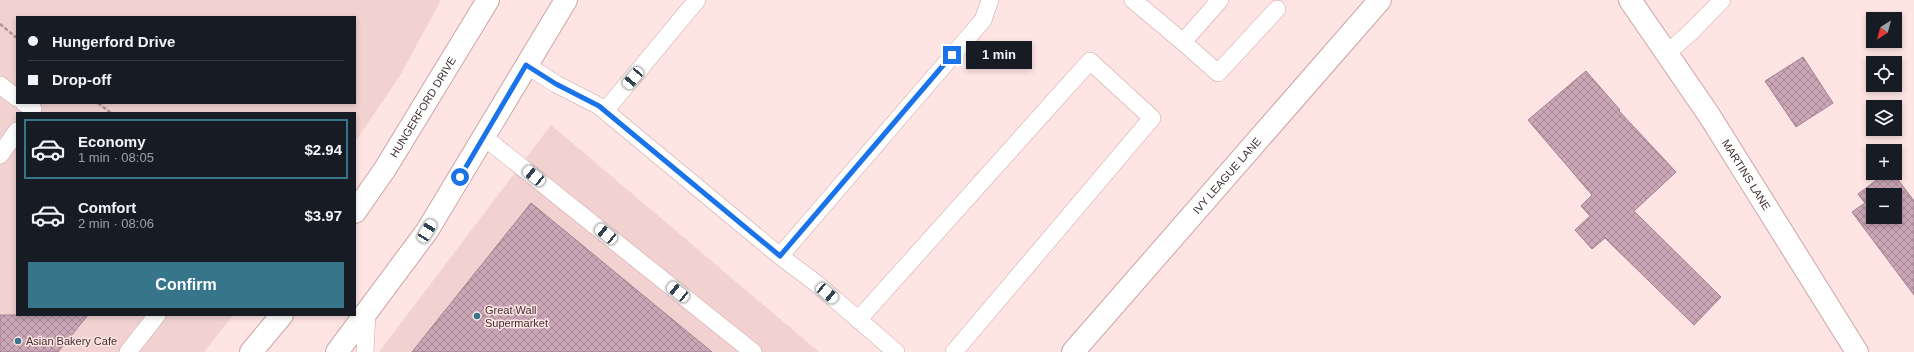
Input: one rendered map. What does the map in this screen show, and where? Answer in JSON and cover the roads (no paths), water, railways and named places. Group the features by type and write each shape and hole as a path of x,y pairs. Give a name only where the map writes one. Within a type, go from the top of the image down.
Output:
{"street":[{"name":"HUNGERFORD DRIVE","path":"356,211 385,169 488,0"},
{"path":"337,352 427,231 566,0"},
{"name":"IVY LEAGUE LANE","path":"1073,352 1380,0"},
{"name":"MARTINS LANE","path":"1630,0 1709,115 1857,352"},
{"path":"251,352 281,316"}],"lane":[{"path":"605,111 697,0"},
{"path":"780,256 983,20 990,0"},
{"path":"1134,0 1218,73 1277,10"},
{"path":"1183,42 1220,0"},
{"path":"1667,53 1690,33 1722,0"},
{"path":"858,320 1090,61 1152,118 954,352"},
{"path":"526,65 556,84 599,106 780,256 817,284 896,352"},
{"path":"0,85 16,97"},
{"path":"26,104 33,109 31,112"},
{"path":"0,155 16,132"},
{"path":"484,137 753,352"},
{"path":"365,352 367,313"},
{"path":"128,352 156,316"}],"place":[{"name":"Great Wall Supermarket","path":"477,316"},
{"name":"Asian Bakery Cafe","path":"18,341"}]}
